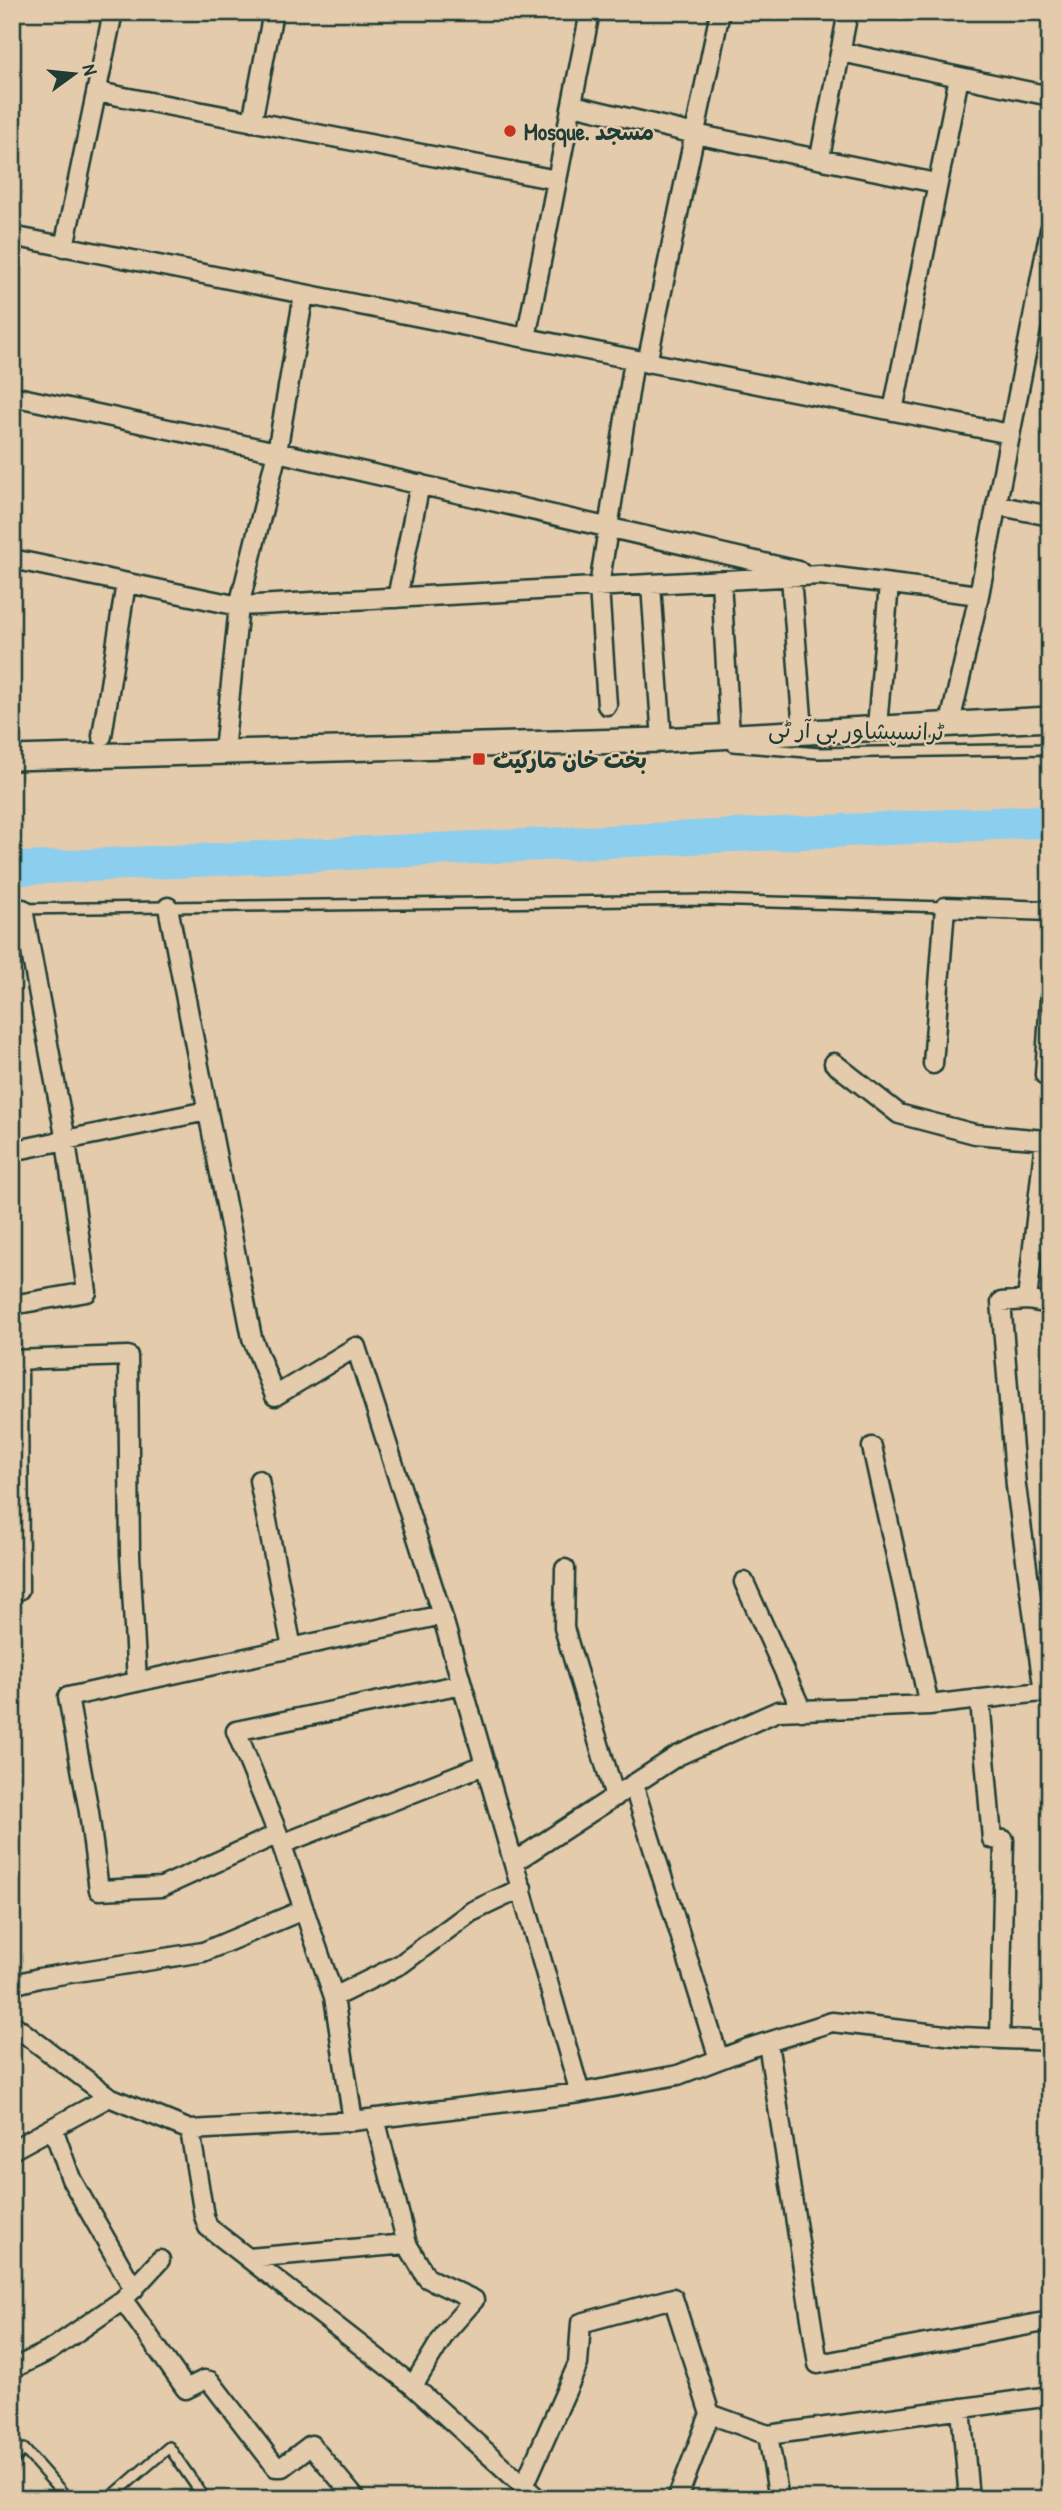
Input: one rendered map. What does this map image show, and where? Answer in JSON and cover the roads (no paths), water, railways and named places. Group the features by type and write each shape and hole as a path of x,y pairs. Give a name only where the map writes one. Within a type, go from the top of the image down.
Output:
{"street":[{"path":"64,247 113,12"},
{"path":"253,122 273,12"},
{"path":"526,338 590,12"},
{"path":"607,705 599,587 607,527 641,361 695,134 720,12"},
{"path":"820,157 848,12"},
{"path":"841,52 1050,96"},
{"path":"893,411 958,77"},
{"path":"98,92 557,180"},
{"path":"573,105 695,134 820,157 936,183"},
{"path":"950,723 979,595 1048,254 1050,230"},
{"path":"12,236 1010,434"},
{"path":"224,751 239,606 277,452 304,294"},
{"path":"12,396 277,452 820,575 979,595"},
{"path":"397,598 420,484"},
{"path":"996,505 1050,516"},
{"path":"12,559 239,606 820,575"},
{"path":"791,577 803,732"},
{"path":"722,581 730,736"},
{"path":"102,736 127,583"},
{"path":"877,727 889,584"},
{"path":"651,585 662,740"},
{"path":"12,758 662,740 1050,719"},
{"path":"168,907 252,1338 275,1396 356,1347 442,1615 580,2093"},
{"path":"933,1064 945,907 1050,911"},
{"path":"12,1305 87,1292 66,1141 18,909"},
{"path":"1045,1075 1050,998"},
{"path":"834,1063 899,1114 975,1134 1045,1140 1027,1300"},
{"path":"12,1151 206,1111"},
{"path":"514,1862 677,1756 778,1712 929,1705 1047,1692 1016,1486 1001,1302 1027,1300 1050,1304"},
{"path":"19,1590 15,1360 128,1356 130,1555 137,1682"},
{"path":"872,1447 929,1705"},
{"path":"259,1480 292,1648"},
{"path":"565,1569 564,1628 615,1797"},
{"path":"744,1582 802,1711"},
{"path":"442,1615 68,1697 100,1890 162,1886 280,1839 486,1764"},
{"path":"353,2121 334,1997 280,1839 236,1731 462,1684"},
{"path":"980,1700 992,1839 1004,1840 1000,2039"},
{"path":"633,1784 719,2060"},
{"path":"334,1997 401,1964 471,1912 522,1888"},
{"path":"12,1985 39,1978 203,1952 303,1910"},
{"path":"12,2024 109,2098 190,2130 353,2121 580,2093 678,2075 832,2022 1000,2039 1050,2041"},
{"path":"768,2043 818,2364 1050,2320"},
{"path":"12,2150 109,2098"},
{"path":"375,2118 407,2244 427,2278 474,2300 446,2332 413,2386"},
{"path":"52,2128 71,2179 129,2295 186,2389 204,2380 210,2381 276,2467 282,2467 311,2445 356,2499"},
{"path":"190,2130 208,2227 413,2386 538,2499"},
{"path":"249,2259 407,2244"},
{"path":"12,2369 49,2351 129,2295 160,2260"},
{"path":"524,2486 578,2364 581,2323 673,2298 710,2414 677,2499"},
{"path":"710,2414 768,2435 1050,2396"},
{"path":"961,2408 969,2499"},
{"path":"768,2435 779,2499"}],"lane":[{"name":"ٹرانسپشاور بی آر ٹی","path":"662,740 819,753 1050,749"},
{"path":"18,909 706,900 945,907"},
{"path":"109,2499 169,2447 205,2499"},
{"path":"12,2462 24,2449 68,2499"}],"waterway":[{"path":"12,869 1050,821"}],"place":[{"name":"Mosque. مسجد","path":"510,131"},
{"name":"بخت خان مارکیٹ","path":"479,759"}]}
